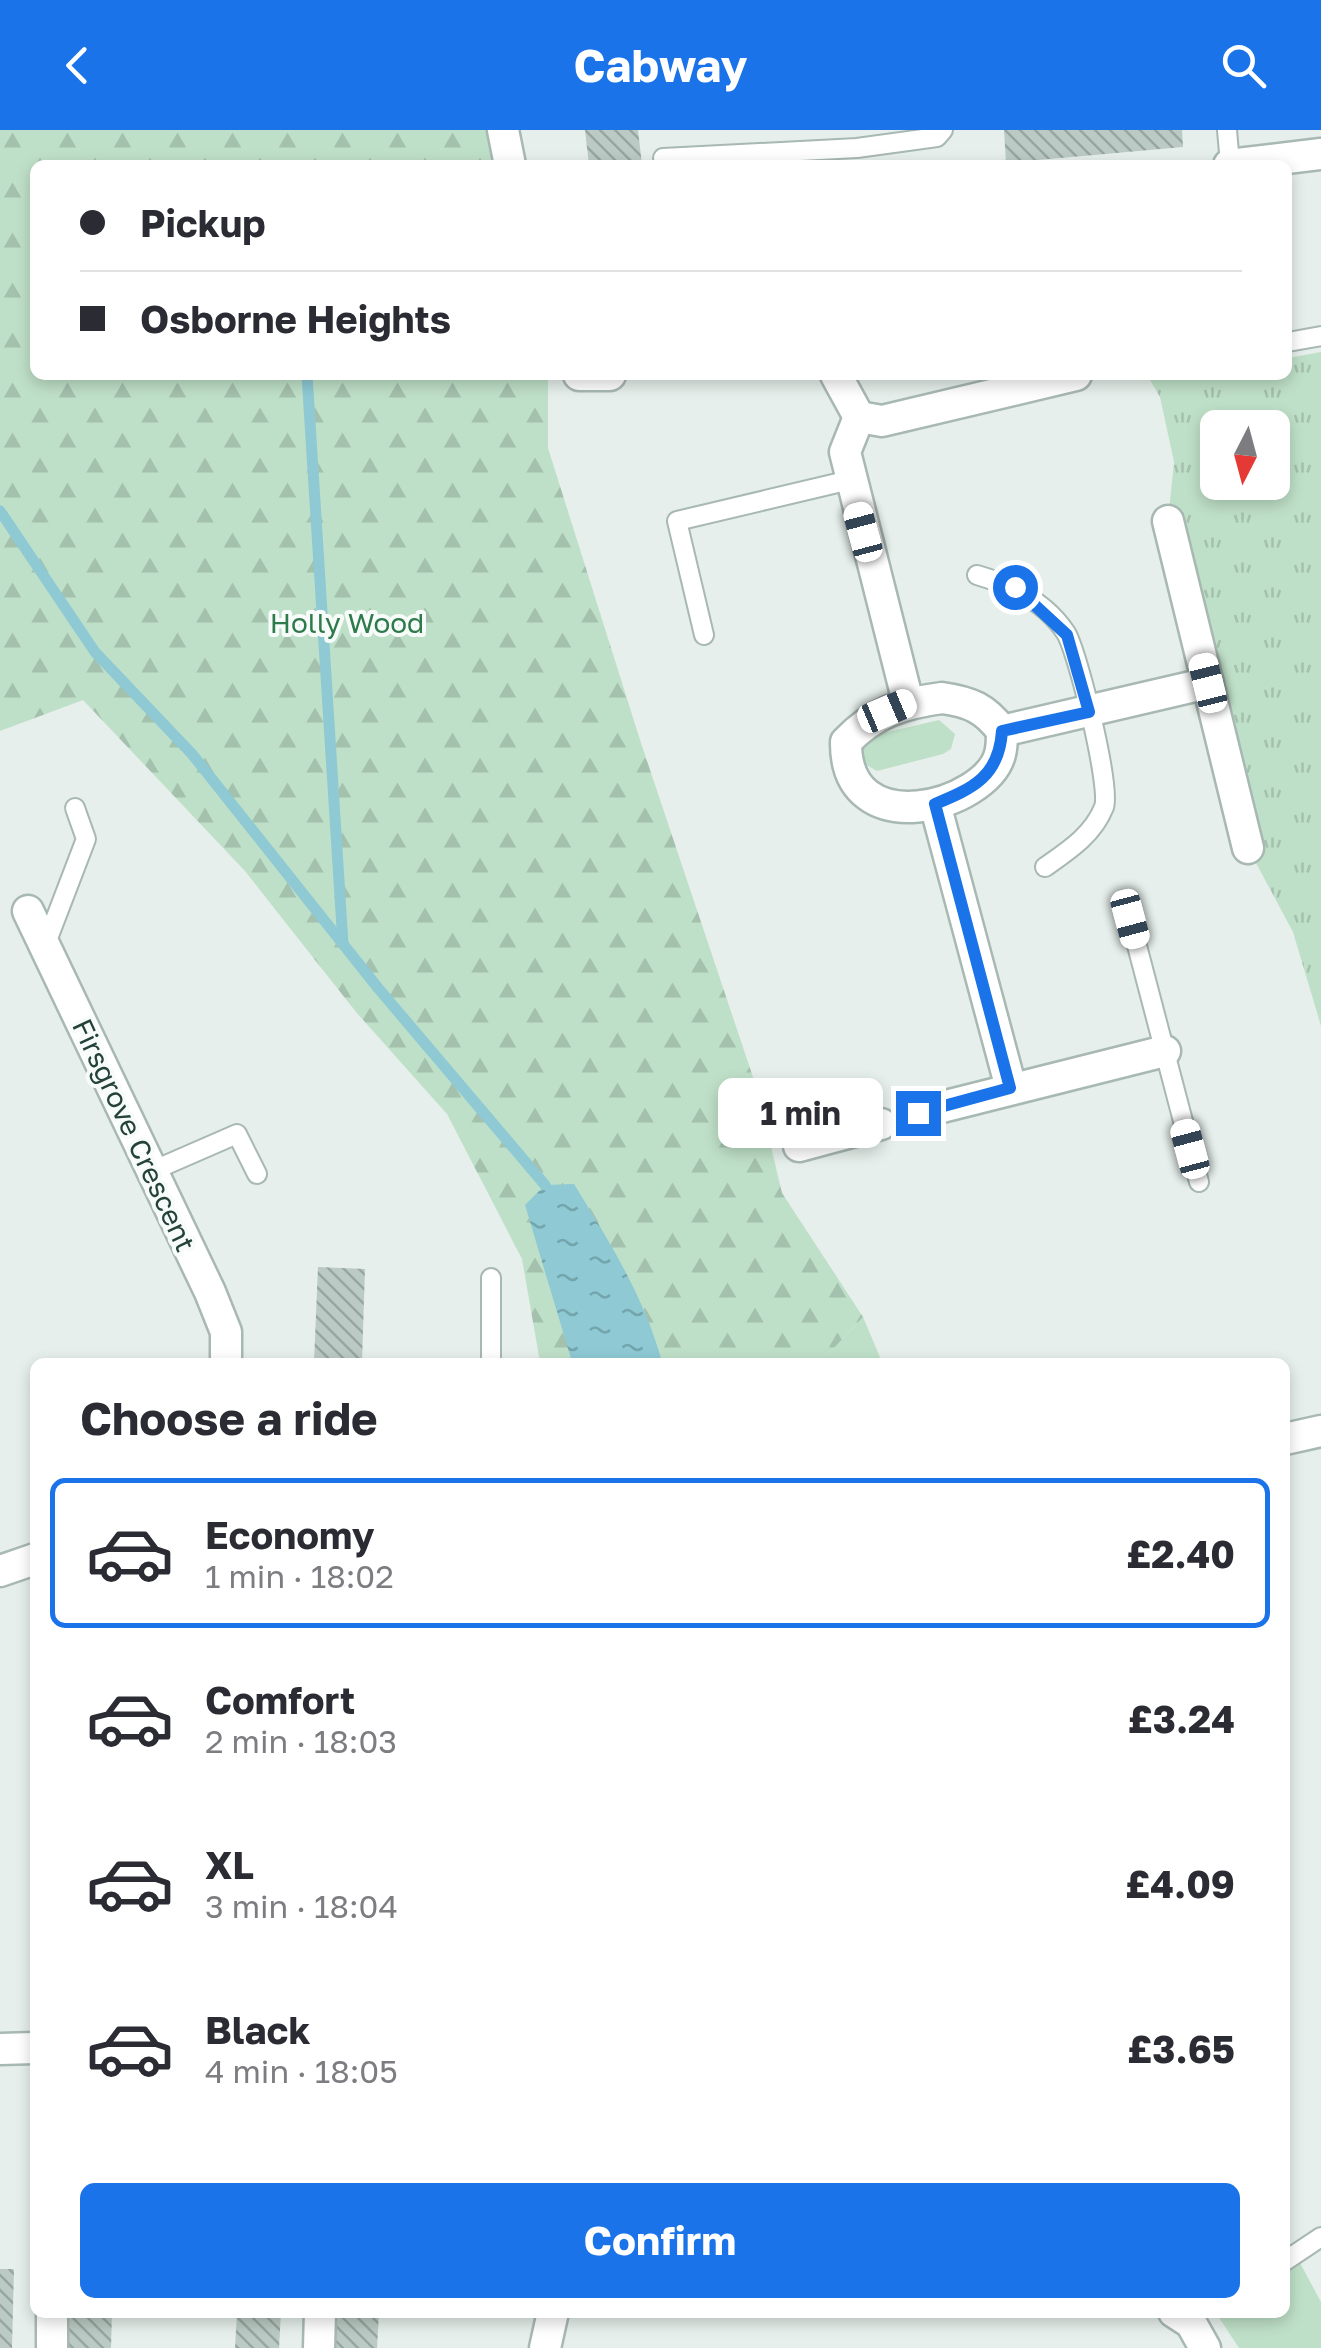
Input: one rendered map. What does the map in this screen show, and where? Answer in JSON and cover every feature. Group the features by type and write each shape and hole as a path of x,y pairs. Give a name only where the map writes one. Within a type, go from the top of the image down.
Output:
{"street":[{"path":"503,130 509,160"},
{"path":"1271,160 1321,154"},
{"path":"839,380 860,417 882,421 1055,380"},
{"path":"860,417 845,452 908,702"},
{"path":"1168,520 1248,848"},
{"path":"1002,731 1208,683"},
{"path":"942,698 967,702 988,712 1002,731 1000,757 980,781 935,804 897,807 872,800 853,784 845,768 846,742 866,720 908,702 942,698"},
{"path":"935,804 1010,1088"},
{"name":"Firsgrove Crescent","path":"28,911 226,1332 226,1358"},
{"path":"918,1113 1165,1051"},
{"path":"799,1146 881,1124"},
{"path":"1290,1438 1321,1430"},
{"path":"0,1571 30,1561"},
{"path":"0,2050 30,2048"},
{"path":"52,2318 52,2348"},
{"path":"318,2348 320,2318"},
{"path":"546,2348 552,2318"}],"lane":[{"path":"663,158 857,148 937,137 943,130"},
{"path":"1227,130 1229,160"},
{"path":"1292,341 1321,336"},
{"path":"704,634 677,522 850,480"},
{"path":"977,575 1015,587 1067,635 1104,770 1105,804 1077,846 1045,867"},
{"path":"45,946 86,840 75,808"},
{"path":"1130,919 1199,1182"},
{"path":"152,1170 238,1134 257,1174"},
{"path":"490,1278 491,1358"},
{"path":"1290,2258 1321,2237"}],"green space":[{"name":"Holly Wood","path":"0,130 503,130 509,160 30,160 30,380 548,380 548,448 641,743 758,1092 782,1193 863,1317 825,1358 539,1358 522,1259 447,1114 356,1012 245,871 83,700 0,731"},
{"path":"1321,352 1321,1026 1293,932 1248,848 1168,521 1174,462 1160,397 1150,380 1292,380 1292,357"},
{"path":"939,720 955,734 951,749 943,754 877,771 863,763 860,749 870,736"},
{"path":"863,1317 880,1358 825,1358"},
{"path":"1290,2244 1321,2302 1321,2348 1239,2348 1219,2318 1290,2318"}],"water":[{"path":"574,1184 635,1292 661,1358 571,1358 525,1205 545,1185"}],"building":[{"path":"585,130 638,130 641,160 588,160"},
{"path":"1004,130 1182,130 1183,147 1006,160"},
{"path":"318,1267 365,1269 362,1358 314,1358"},
{"path":"0,2269 14,2269 12,2348 0,2348"},
{"path":"68,2318 112,2318 111,2348 67,2348"},
{"path":"237,2318 281,2318 279,2348 235,2348"},
{"path":"337,2318 379,2318 377,2348 335,2348"}],"waterway":[{"path":"307,380 343,944"},
{"path":"0,511 95,652 192,754 378,988 545,1185"}],"route":[{"path":"918,1113 1010,1088 935,804 980,781 1000,757 1002,731 1089,712 1067,635 1015,587"}]}
